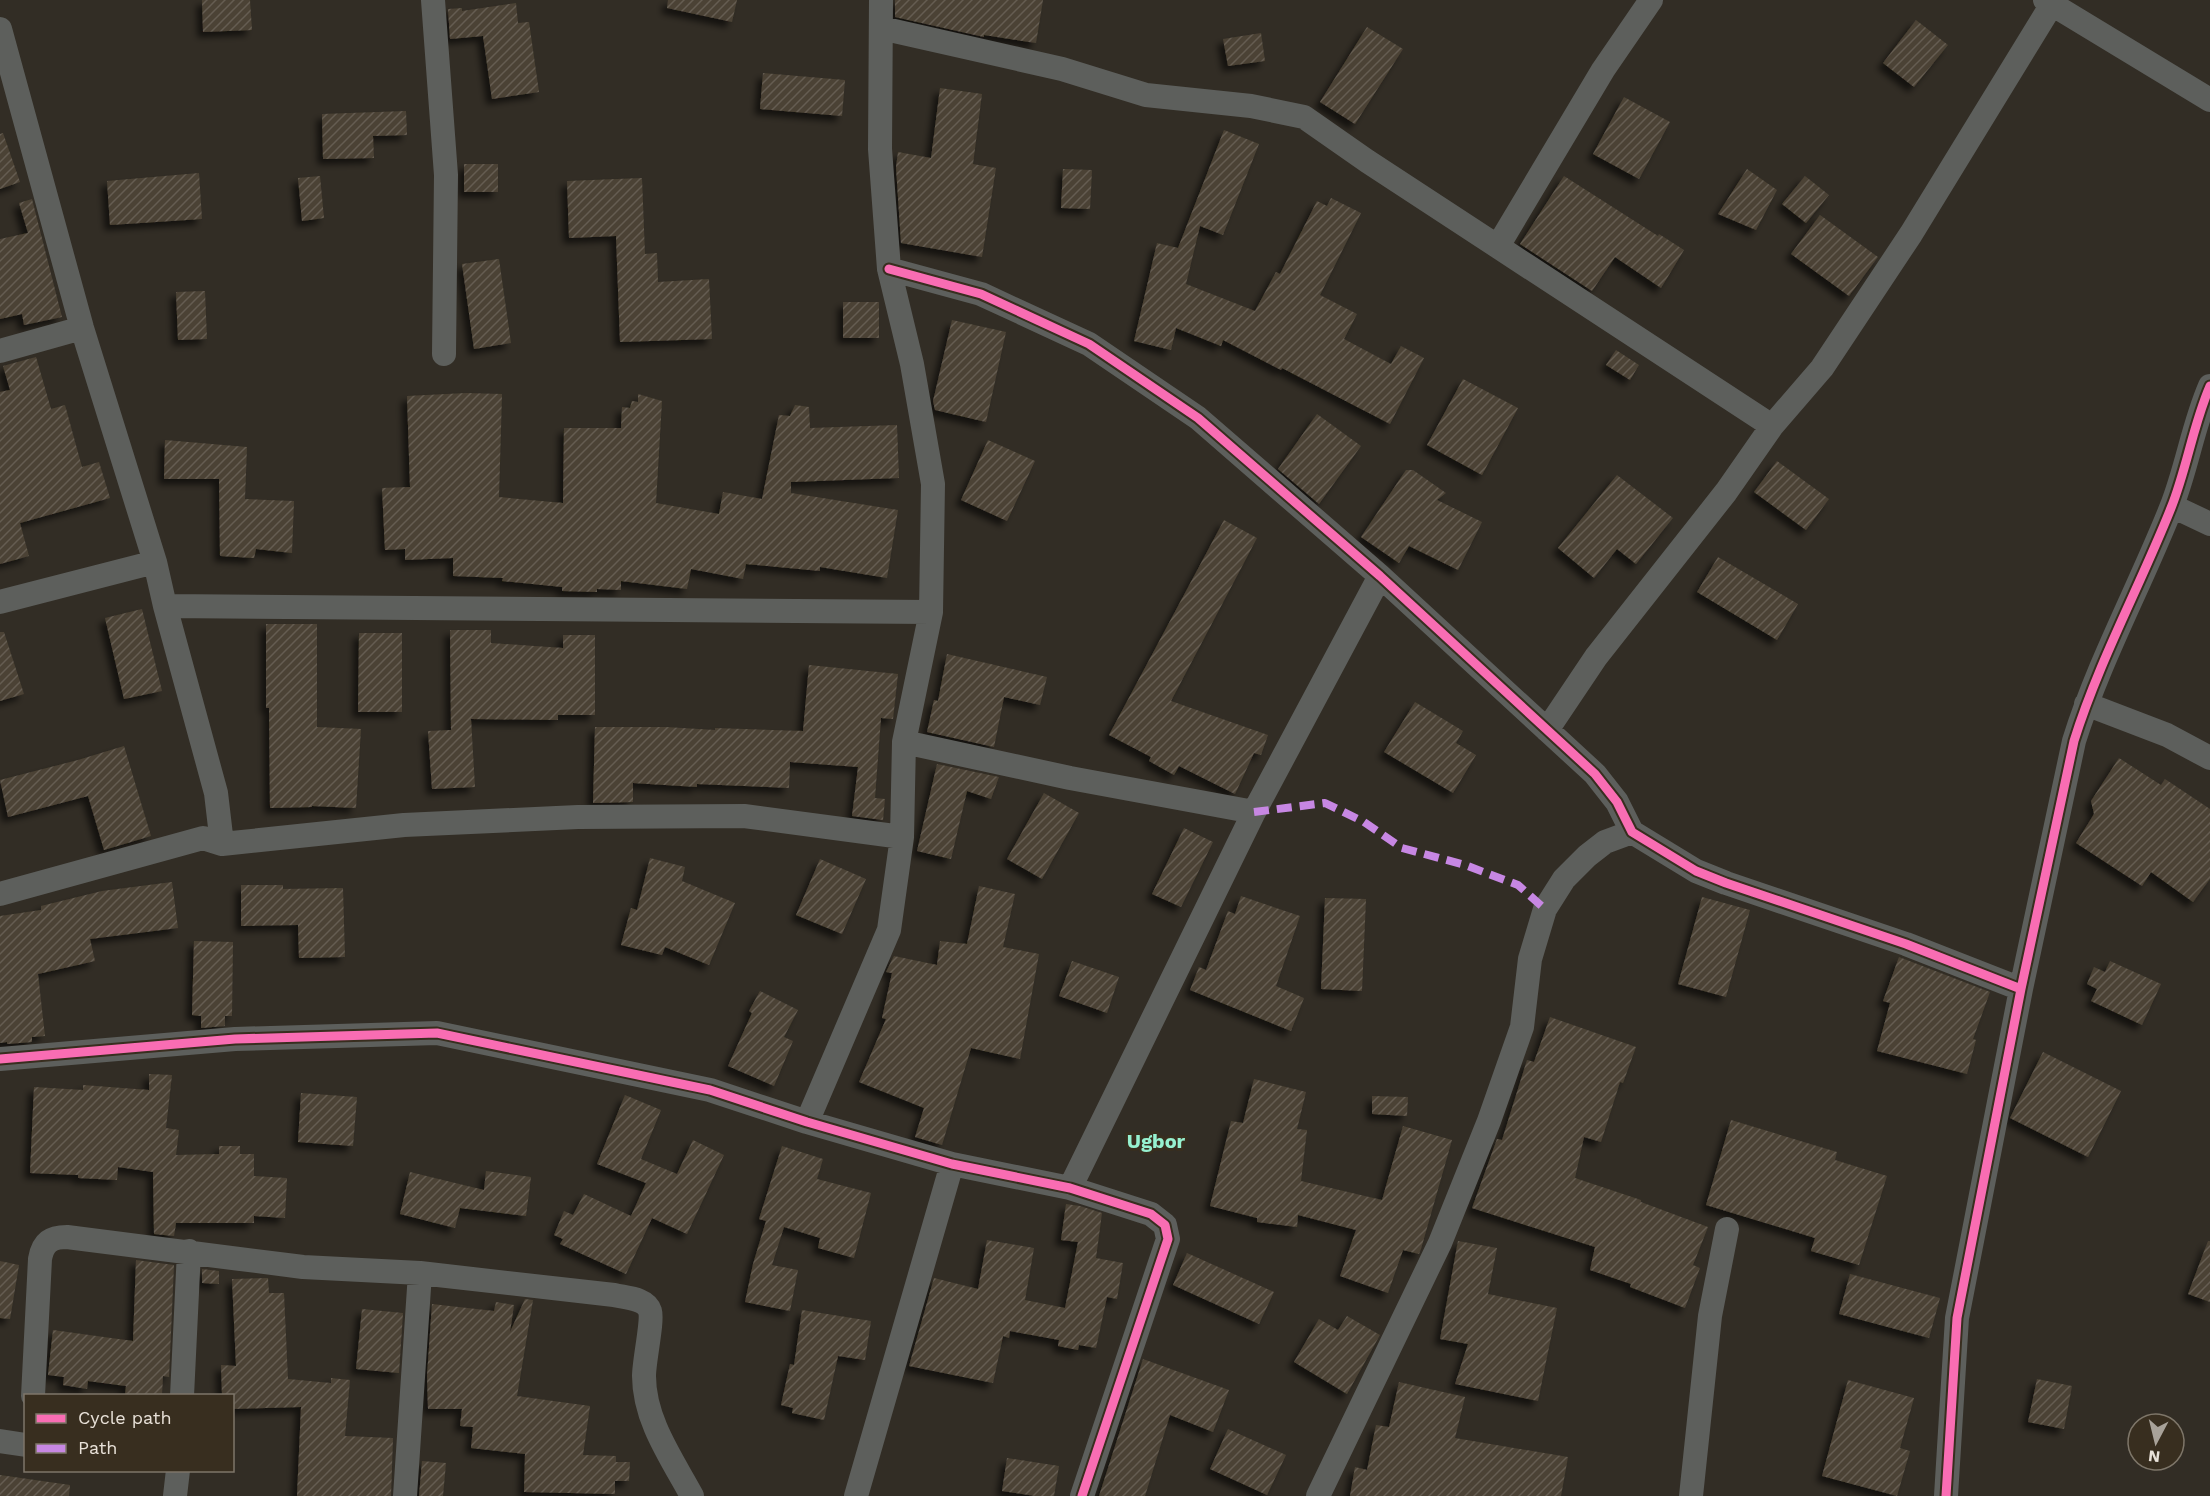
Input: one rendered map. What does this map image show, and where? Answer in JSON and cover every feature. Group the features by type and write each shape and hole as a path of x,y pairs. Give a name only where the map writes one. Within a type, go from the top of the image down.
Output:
{"street":[{"path":"433,0 446,175 444,354"},
{"path":"807,1122 889,930 902,837 904,742 931,612 933,484 912,364 889,269 880,149 881,0"},
{"path":"1498,246 1603,70 1651,0"},
{"path":"1547,730 1596,657 1726,492 1772,426 1822,368 1911,234 2048,2 2210,100"},
{"path":"881,28 1062,69 1146,95 1251,106 1304,117 1772,426"},
{"path":"0,29 82,328 155,562 216,793 222,844"},
{"path":"889,269 981,294 1089,344 1198,418 1380,576 1595,774 1617,802 1632,832 1696,871 1906,944 2021,988"},
{"path":"0,351 82,328"},
{"path":"1946,1496 1957,1318 2021,988 2074,741 2086,704 2172,506 2207,401"},
{"path":"2172,506 2210,524"},
{"path":"0,602 155,562"},
{"path":"1070,1188 1254,812 1380,576"},
{"path":"165,606 931,612"},
{"path":"2086,704 2167,735 2210,758"},
{"path":"904,742 1070,778 1254,812"},
{"path":"0,894 203,838 222,844 404,825 589,817 744,816 902,837"},
{"path":"1318,1496 1440,1243 1489,1121 1522,1027 1530,958 1545,909 1564,879 1587,856 1605,842 1632,832"},
{"path":"0,1059 235,1039 438,1034 710,1090 807,1122 952,1164 1070,1188 1151,1214 1165,1225 1168,1239 1082,1496"},
{"path":"856,1496 952,1164"},
{"path":"1691,1496 1710,1316 1727,1229"},
{"path":"33,1394 40,1259 42,1248 56,1237 189,1251 303,1267 420,1273 614,1295 643,1302 650,1310 651,1319 644,1370 647,1404 660,1437 692,1496"},
{"path":"182,1394 189,1251"},
{"path":"405,1496 420,1273"},
{"path":"0,1441 24,1445"},
{"path":"175,1496 178,1472"}],"building":[{"path":"202,0 250,0 252,30 203,32"},
{"path":"668,0 737,0 732,22 667,8"},
{"path":"895,0 1043,0 1036,43 984,35 984,37 895,17"},
{"path":"516,3 518,23 529,22 539,92 492,99 483,36 450,39 448,9 462,8 462,11"},
{"path":"1916,20 1948,45 1914,87 1883,63"},
{"path":"1367,27 1403,49 1355,124 1320,102"},
{"path":"1261,33 1265,61 1228,66 1223,39"},
{"path":"763,73 845,80 842,116 760,109"},
{"path":"940,88 982,94 973,164 996,168 982,257 901,243 896,167 898,152 931,158"},
{"path":"1624,97 1670,122 1639,179 1593,154"},
{"path":"406,111 407,135 373,136 374,158 323,159 322,114"},
{"path":"1224,130 1259,144 1223,235 1200,226 1186,284 1255,311 1276,272 1280,274 1317,201 1327,206 1331,198 1361,213 1320,295 1357,314 1344,339 1391,364 1401,346 1424,358 1390,424 1223,340 1221,346 1176,328 1171,350 1134,341 1157,243 1178,248"},
{"path":"3,133 20,182 0,189 0,134"},
{"path":"464,164 498,164 498,192 464,192"},
{"path":"1063,169 1092,170 1090,209 1061,208"},
{"path":"1747,169 1777,190 1756,230 1718,214"},
{"path":"199,173 202,219 110,225 107,181"},
{"path":"320,176 324,218 302,221 298,178"},
{"path":"1564,176 1684,250 1661,288 1615,257 1592,291 1520,244"},
{"path":"1805,176 1829,195 1806,223 1782,204"},
{"path":"642,178 645,254 657,253 658,282 709,279 712,339 620,342 616,236 569,238 567,181"},
{"path":"32,199 62,317 24,325 22,314 0,319 0,239 28,233 19,203"},
{"path":"1820,215 1878,257 1849,296 1791,254"},
{"path":"499,259 511,343 474,349 462,264"},
{"path":"205,291 207,339 178,340 176,292"},
{"path":"843,302 879,302 879,338 843,338"},
{"path":"952,320 1006,332 986,422 935,410 933,401"},
{"path":"1616,350 1639,365 1630,380 1606,365"},
{"path":"36,357 51,409 65,405 82,467 99,462 110,498 20,523 29,556 0,564 0,392 10,390 3,366"},
{"path":"1463,379 1518,408 1482,475 1427,445"},
{"path":"502,394 499,497 563,503 564,428 621,428 622,407 630,408 632,401 638,402 638,394 662,401 656,503 719,514 723,492 762,499 779,415 790,416 795,405 809,407 810,428 897,425 899,478 791,482 791,493 898,510 887,578 820,567 820,571 746,564 743,579 691,569 687,589 621,581 621,590 562,591 562,587 502,581 503,578 453,576 453,558 405,560 405,549 385,550 382,488 410,487 407,396"},
{"path":"1317,414 1361,446 1319,504 1278,469"},
{"path":"165,440 247,447 245,499 294,501 292,553 256,549 254,558 220,556 219,479 164,479"},
{"path":"988,440 1035,461 1007,521 961,500"},
{"path":"1777,461 1829,499 1806,530 1754,492"},
{"path":"1406,470 1413,470 1446,493 1437,500 1482,522 1458,570 1409,546 1399,563 1361,537"},
{"path":"1617,475 1673,518 1636,564 1617,549 1594,578 1558,548"},
{"path":"1224,520 1257,538 1171,701 1268,735 1261,755 1254,753 1235,794 1179,766 1174,775 1149,761 1151,757 1109,735"},
{"path":"1718,557 1798,604 1777,640 1697,592"},
{"path":"142,609 162,691 124,699 105,618"},
{"path":"266,624 317,624 317,727 361,729 356,808 312,806 270,808 269,708 266,708"},
{"path":"450,630 491,630 491,643 563,648 563,635 595,635 595,715 558,715 558,720 471,719 475,787 432,789 428,731 451,730"},
{"path":"0,632 4,632 24,694 0,701"},
{"path":"359,633 402,633 402,712 358,712"},
{"path":"947,654 1047,677 1040,705 1004,697 994,747 927,732 934,700 938,701"},
{"path":"809,665 898,674 893,719 881,718 875,798 885,799 883,820 852,816 858,767 790,762 789,788 697,784 697,787 633,783 633,802 593,803 595,727 803,731"},
{"path":"1415,702 1463,731 1456,743 1476,755 1453,793 1384,752"},
{"path":"124,746 151,836 104,850 88,796 8,817 0,780"},
{"path":"2119,758 2161,785 2165,779 2210,809 2210,879 2193,902 2151,872 2142,886 2076,843 2094,814 2091,801"},
{"path":"937,764 999,777 991,799 967,791 951,859 917,851"},
{"path":"1044,793 1079,813 1042,879 1007,859"},
{"path":"1184,828 1213,842 1181,907 1152,894"},
{"path":"650,858 685,867 682,881 735,903 709,965 665,947 662,955 621,945 631,908 637,910"},
{"path":"820,859 866,879 842,934 796,915"},
{"path":"172,882 178,928 90,939 95,961 38,974 45,1036 32,1037 32,1042 0,1043 0,916 41,910 41,906 102,891"},
{"path":"241,885 283,885 283,889 343,888 345,957 299,958 298,925 241,926"},
{"path":"979,886 1015,894 1003,947 1039,954 1020,1059 971,1048 942,1145 915,1137 924,1108 859,1082 886,1019 882,1018 892,973 886,972 894,956 937,965 940,941 967,944"},
{"path":"1241,896 1300,916 1276,986 1304,998 1291,1031 1190,990 1199,967 1206,970 1228,911 1235,914"},
{"path":"1702,897 1750,910 1726,997 1678,984"},
{"path":"1325,898 1366,899 1362,991 1321,989"},
{"path":"194,941 233,942 232,1016 225,1016 225,1026 201,1028 201,1016 192,1015"},
{"path":"1899,957 1990,992 1973,1039 1976,1040 1967,1074 1877,1051 1890,1003 1883,1001"},
{"path":"1072,961 1119,977 1107,1013 1059,996"},
{"path":"2110,961 2161,984 2142,1025 2091,1001 2097,989 2087,984 2094,967 2105,972"},
{"path":"760,991 798,1010 784,1037 793,1041 774,1086 728,1066 752,1013 749,1011"},
{"path":"1550,1017 1636,1047 1623,1083 1620,1082 1601,1142 1584,1137 1575,1178 1641,1200 1641,1202 1708,1227 1693,1265 1700,1268 1685,1308 1630,1287 1631,1284 1590,1270 1595,1247 1472,1208 1497,1139 1502,1140 1527,1060 1534,1062"},
{"path":"2043,1052 2121,1091 2088,1157 2010,1118"},
{"path":"149,1074 172,1075 166,1128 179,1130 176,1155 219,1154 219,1146 240,1146 240,1154 254,1154 254,1176 287,1178 285,1218 254,1216 254,1223 176,1223 174,1236 154,1234 153,1172 118,1167 117,1180 78,1178 78,1175 30,1173 34,1087 83,1090 83,1085 149,1090"},
{"path":"1254,1079 1306,1092 1297,1129 1307,1130 1301,1181 1382,1200 1403,1126 1452,1140 1419,1254 1403,1250 1388,1293 1340,1276 1356,1230 1298,1215 1297,1227 1257,1222 1257,1218 1210,1206 1231,1121 1243,1123"},
{"path":"301,1093 357,1097 353,1146 298,1142"},
{"path":"625,1095 661,1110 641,1159 677,1174 693,1140 724,1155 687,1234 652,1218 626,1274 560,1244 563,1239 554,1235 564,1211 573,1215 584,1194 631,1216 646,1183 597,1164"},
{"path":"1372,1096 1408,1097 1407,1116 1372,1114"},
{"path":"1731,1120 1837,1152 1835,1160 1887,1176 1859,1265 1811,1251 1815,1238 1706,1205"},
{"path":"782,1146 823,1159 817,1179 871,1193 854,1258 818,1248 820,1238 784,1227 772,1265 798,1270 790,1311 745,1302 766,1221 759,1219"},
{"path":"486,1171 531,1177 526,1216 460,1208 455,1228 400,1214 410,1172 484,1190"},
{"path":"1066,1204 1102,1213 1096,1258 1123,1263 1117,1299 1107,1297 1096,1348 1079,1345 1078,1350 1058,1346 1059,1340 1010,1331 1009,1338 1003,1336 993,1383 909,1366 934,1278 978,1289 987,1240 1034,1248 1025,1300 1065,1308 1078,1242 1061,1240"},
{"path":"1458,1241 1497,1248 1488,1294 1557,1308 1538,1401 1455,1384 1468,1344 1440,1339"},
{"path":"2208,1241 2210,1241 2210,1302 2188,1294"},
{"path":"1187,1253 1274,1292 1259,1324 1173,1285"},
{"path":"136,1260 174,1265 169,1377 163,1376 162,1394 125,1394 126,1386 88,1381 87,1389 63,1385 64,1377 48,1375 53,1330 133,1341"},
{"path":"0,1261 19,1265 10,1319 0,1318"},
{"path":"202,1269 219,1271 219,1284 202,1283"},
{"path":"1850,1274 1940,1298 1929,1338 1839,1314"},
{"path":"268,1278 269,1293 284,1293 288,1379 331,1383 331,1378 350,1380 345,1436 393,1438 391,1496 297,1496 301,1407 234,1409 234,1394 222,1394 221,1365 236,1366 232,1279"},
{"path":"525,1299 533,1300 517,1396 590,1406 583,1455 616,1456 616,1462 630,1462 629,1481 615,1481 615,1494 524,1492 525,1454 471,1448 473,1427 460,1426 462,1409 428,1409 427,1376 432,1304 494,1311 496,1302 514,1305 510,1332"},
{"path":"362,1309 403,1313 399,1373 356,1369"},
{"path":"802,1310 871,1321 865,1360 838,1356 824,1420 792,1413 793,1408 781,1405 790,1364 794,1365"},
{"path":"1347,1316 1380,1335 1347,1394 1294,1362 1319,1319 1338,1330"},
{"path":"1143,1359 1229,1390 1213,1432 1170,1415 1145,1496 1099,1496"},
{"path":"2037,1379 2072,1386 2064,1429 2028,1422"},
{"path":"1848,1380 1914,1398 1900,1448 1910,1451 1897,1496 1822,1476"},
{"path":"1399,1382 1465,1397 1455,1438 1568,1457 1561,1496 1350,1496 1355,1467 1367,1470 1376,1425 1389,1427"},
{"path":"1228,1429 1286,1455 1267,1495 1210,1469"},
{"path":"1007,1458 1059,1466 1054,1496 1035,1496 1002,1491"},
{"path":"422,1461 446,1463 443,1496 419,1496"},
{"path":"0,1475 70,1485 69,1496 0,1496"}],"marked path":[{"path":"1254,812 1325,803 1364,822 1402,848 1465,865 1518,885 1545,909"}],"cycle path":[{"path":"889,269 981,294 1089,344 1198,418 1380,576 1595,774 1617,802 1632,832 1696,871 1906,944 2021,989"},
{"path":"1946,1496 1957,1318 2021,989 2074,741 2095,682 2171,508 2210,386"},
{"path":"0,1059 235,1039 437,1033 710,1090 807,1122 952,1164 1070,1188 1151,1214 1165,1225 1168,1239 1082,1496"}],"district":[{"name":"Ugbor","path":"1156,1141"}]}
